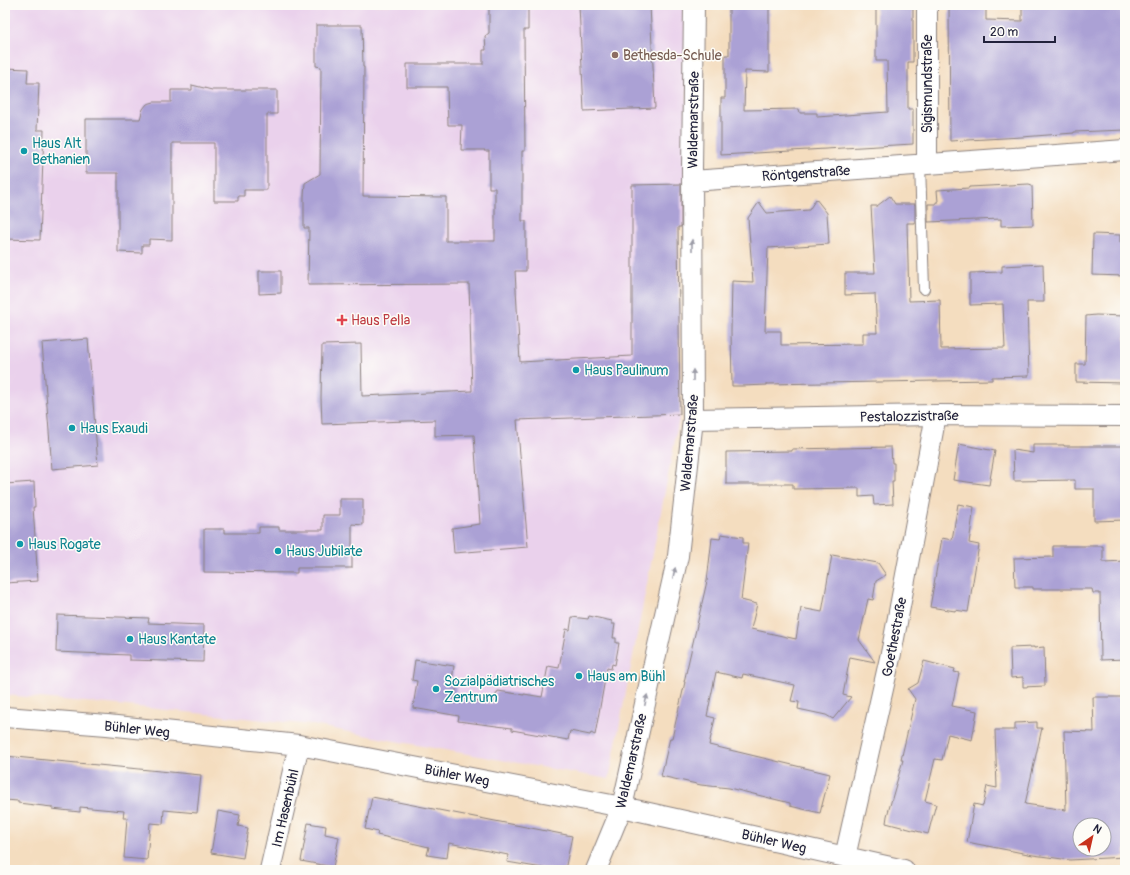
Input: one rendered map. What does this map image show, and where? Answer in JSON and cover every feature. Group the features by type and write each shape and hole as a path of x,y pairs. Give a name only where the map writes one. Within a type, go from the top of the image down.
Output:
{"street":[{"name":"Waldemarstraße","path":"596,870 622,807 678,556 693,419 692,181 694,5"},
{"name":"Sigismundstraße","path":"924,164 927,5"},
{"name":"Röntgenstraße","path":"692,181 1125,150"},
{"name":"Pestalozzistraße","path":"693,419 936,415 1125,416"},
{"name":"Goethestraße","path":"845,857 892,649 936,415"},
{"name":"Bühler Weg","path":"5,717 299,745 622,807 904,870"},
{"name":"Im Hasenbühl","path":"270,870 299,745"}],"lane":[{"path":"924,164 924,290"}],"shaded area":[{"name":"Haus Pella","path":"5,5 686,5 689,227 678,227 680,414 609,779 400,742 314,725 5,695"}],"building":[{"path":"489,5 528,5 528,30 524,30 525,151 522,151 522,221 526,221 526,271 515,271 520,362 632,356 632,185 681,184 681,227 678,227 680,414 517,420 528,547 454,553 452,528 480,524 474,435 435,436 435,420 322,424 322,345 361,344 362,396 472,391 469,284 308,285 309,228 304,228 304,196 305,183 320,174 321,67 316,66 316,25 362,25 364,67 363,196 446,197 446,241 495,241 495,188 489,188 489,151 461,150 462,125 448,125 447,87 407,87 407,64 483,64 483,50 486,50 485,36 489,33"},
{"name":"Bethesda-Schule","path":"579,5 650,5 655,108 584,111"},
{"path":"729,5 769,5 769,72 745,71 744,110 799,109 800,113 817,113 817,117 888,112 887,61 876,61 876,5 913,5 913,62 908,62 908,109 913,109 913,144 721,155 721,98 725,98 725,55 729,55"},
{"path":"949,5 986,5 986,20 1022,21 1022,5 1125,5 1125,130 1074,132 1022,137 950,141"},
{"name":"Haus Alt Bethanien","path":"5,68 28,69 27,83 39,83 37,130 44,130 40,240 5,239"},
{"path":"192,85 212,90 277,90 277,114 267,114 267,190 244,190 244,196 238,196 238,201 214,201 214,143 172,143 172,240 149,239 149,245 142,245 142,253 118,252 118,173 86,173 86,119 140,119 143,109 147,104 154,102 171,102 171,90 192,90"},
{"path":"1032,185 1033,225 1001,226 1001,219 928,222 928,204 936,204 936,202 938,202 937,190"},
{"path":"890,196 895,204 915,204 915,223 907,223 909,301 940,300 941,349 1005,348 1003,304 970,305 970,273 1002,272 1002,266 1043,264 1044,302 1027,302 1029,376 992,377 992,380 732,386 732,281 753,282 748,218 759,202 767,213 809,210 816,199 827,213 829,244 768,248 765,331 781,331 781,345 863,344 863,333 877,333 875,294 845,295 845,273 875,273 871,206 877,206"},
{"path":"1093,234 1120,235 1120,242 1125,242 1125,276 1092,275"},
{"path":"259,271 281,271 281,293 259,294"},
{"path":"1086,316 1125,316 1125,383 1076,382 1076,364 1085,364"},
{"name":"Haus Exaudi","path":"88,339 98,465 52,469 42,343"},
{"path":"959,444 995,451 989,485 953,480"},
{"path":"1033,445 1125,446 1125,520 1094,521 1094,489 1075,489 1075,480 1014,481 1013,450 1033,453"},
{"path":"891,447 892,463 894,463 894,481 892,481 893,504 874,505 873,496 859,497 859,488 793,489 793,484 726,484 726,452"},
{"name":"Haus Rogate","path":"34,482 35,507 33,507 38,581 5,583 5,484"},
{"name":"Haus Jubilate","path":"340,499 363,499 363,525 352,524 352,568 297,568 297,573 204,572 204,529 224,529 224,533 259,533 259,527 279,527 279,530 323,530 323,515 340,515"},
{"path":"958,504 974,507 969,543 979,545 968,612 930,607 942,538 952,540"},
{"path":"721,534 743,537 743,543 748,543 741,600 757,604 751,629 796,639 801,608 822,612 832,555 878,563 886,575 876,581 873,600 868,599 859,640 875,662 850,657 843,695 851,697 833,719 826,715 798,709 799,702 791,701 795,685 743,674 742,678 716,672 707,716 715,718 709,745 830,774 820,813 790,806 790,803 729,788 701,785 661,776 670,738 672,738 707,581 712,538 720,539"},
{"path":"1053,546 1103,546 1103,562 1125,561 1125,659 1101,660 1100,593 1093,593 1092,589 1033,589 1033,587 1015,587 1014,558 1053,557"},
{"name":"Haus Kantate","path":"57,615 149,618 148,623 204,625 203,662 129,660 129,655 56,652"},
{"path":"589,616 612,621 612,624 615,624 613,638 616,638 616,643 619,643 615,665 612,664 611,669 607,668 595,735 591,733 590,735 570,731 568,740 512,730 512,728 458,721 459,716 413,708 417,681 412,680 415,660 454,666 452,680 457,681 455,698 494,704 496,693 498,691 542,697 548,666 559,668 566,629 570,630 572,617 588,619"},
{"path":"1044,647 1045,686 1023,687 1023,677 1011,678 1010,648"},
{"path":"924,661 955,669 954,672 959,673 952,706 977,711 972,740 948,734 942,760 935,759 925,801 936,804 928,834 886,823 903,760 901,760 915,699 908,689 918,683"},
{"path":"1093,697 1125,697 1125,857 1070,860 1033,855 967,842 974,804 983,806 987,786 997,788 995,730 1015,730 1015,723 1037,722 1037,728 1042,728 1025,804 1066,810 1064,731 1094,732"},
{"path":"5,756 201,775 197,813 164,810 163,824 150,823 147,860 124,858 127,818 123,818 124,811 80,807 80,812 52,809 52,807 5,800"},
{"path":"372,797 572,836 565,870 554,870 507,862 508,855 449,843 447,858 427,855 429,847 377,835 378,832 365,829"},
{"path":"218,811 240,815 238,826 248,828 243,858 211,853"},
{"path":"308,823 326,826 325,834 339,837 333,867 301,861"}],"place":[{"name":"Bethesda-Schule","path":"615,55"},
{"name":"Haus Alt Bethanien","path":"24,151"},
{"name":"Haus Pella","path":"342,320"},
{"name":"Haus Paulinum","path":"576,370"},
{"name":"Haus Exaudi","path":"72,428"},
{"name":"Haus Rogate","path":"20,544"},
{"name":"Haus Jubilate","path":"278,551"},
{"name":"Haus Kantate","path":"130,639"},
{"name":"Haus am Bühl","path":"579,676"},
{"name":"Sozialpädiatrisches Zentrum","path":"436,689"}]}
